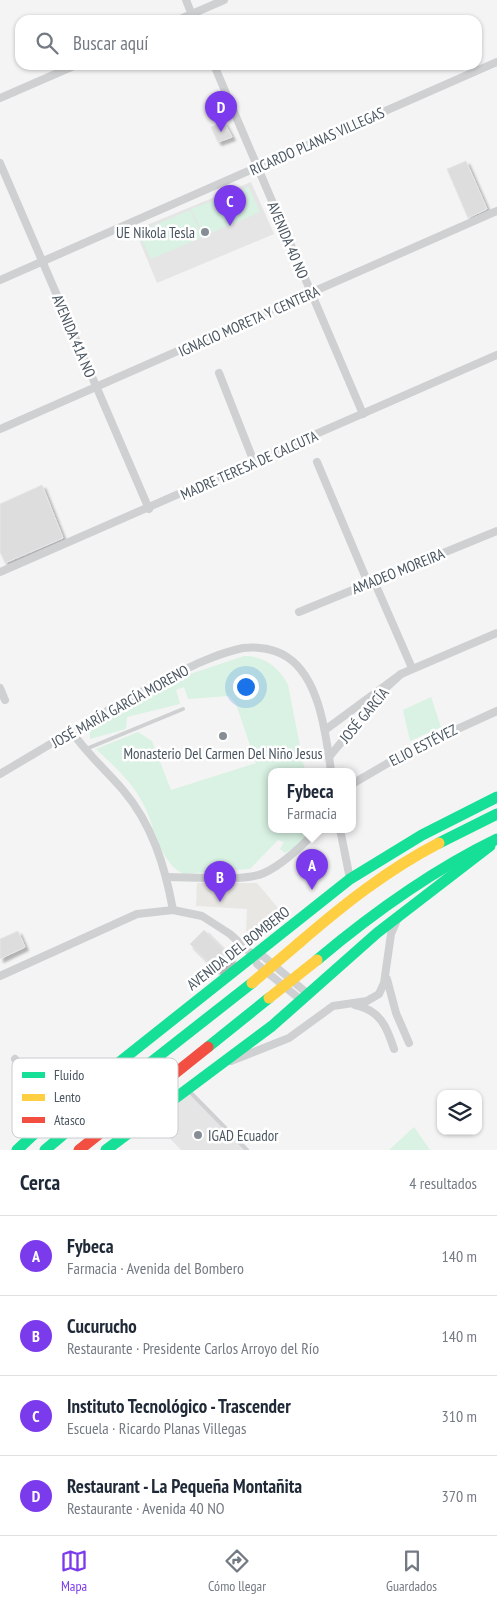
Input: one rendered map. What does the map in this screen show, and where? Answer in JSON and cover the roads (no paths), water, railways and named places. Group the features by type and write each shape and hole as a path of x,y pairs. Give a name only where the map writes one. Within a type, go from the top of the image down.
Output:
{"main road":[{"name":"AVENIDA DEL BOMBERO","path":"124,1058 350,879 395,849 459,813 497,797"},
{"path":"156,1058 252,983 357,894 410,858 497,814"},
{"path":"178,1096 272,1026 400,915 497,840"},
{"path":"178,1071 367,917 440,868 497,840"},
{"name":"AVENIDA DEL BOMBERO","path":"17,1150 30,1138"},
{"path":"45,1150 59,1138"},
{"path":"79,1150 94,1138"},
{"path":"106,1150 122,1138"}],"street":[{"path":"186,0 192,15"},
{"path":"197,15 224,0"},
{"name":"RICARDO PLANAS VILLEGAS","path":"482,69 497,62"},
{"path":"0,98 64,70"},
{"name":"AVENIDA 40 NO","path":"216,70 363,414"},
{"name":"RICARDO PLANAS VILLEGAS","path":"0,280 479,70"},
{"name":"AVENIDA 41A NO","path":"0,163 149,509"},
{"name":"IGNACIO MORETA Y CENTERA","path":"0,429 497,211"},
{"name":"MADRE TERESA DE CALCUTA","path":"0,572 149,509 497,355"},
{"path":"219,373 254,462"},
{"path":"317,462 412,668"},
{"name":"AMADEO MOREIRA","path":"299,612 497,531"},
{"name":"JOSÉ GARCÍA","path":"325,730 401,674 497,633"},
{"name":"JOSÉ MARÍA GARCÍA MORENO","path":"0,774 172,676 218,655 245,648 268,649 287,657 298,667 309,682 325,730 331,768"},
{"name":"JOSÉ GARCÍA","path":"329,757 388,686 401,674"},
{"path":"0,688 5,700"},
{"name":"ELIO ESTÉVEZ","path":"356,782 407,752 497,711"},
{"path":"72,732 84,750 122,790 136,808 154,839 167,877 173,910"},
{"path":"167,877 250,877 264,873 302,846 314,833"},
{"path":"341,833 350,879"},
{"path":"1,974 137,914 173,910 202,916 230,934 253,955 263,956 305,997"},
{"path":"220,1065 289,1038 333,1006 367,1001 379,994 386,974 391,934 400,915"},
{"path":"386,974 393,1006 409,1042"},
{"path":"348,1003 370,1010 382,1019 394,1049"}],"lane":[{"path":"84,750 184,709"},
{"path":"188,1089 247,1150"}],"place":[{"name":"Restaurant - La Pequeña Montañita","path":"221,132"},
{"name":"Instituto Tecnológico - Trascender","path":"230,226"},
{"name":"UE Nikola Tesla","path":"205,232"},
{"name":"Monasterio Del Carmen Del Niño Jesus","path":"223,736"},
{"name":"Fybeca","path":"312,890"},
{"name":"Cucurucho","path":"220,902"},
{"name":"IGAD Ecuador","path":"198,1135"}]}
